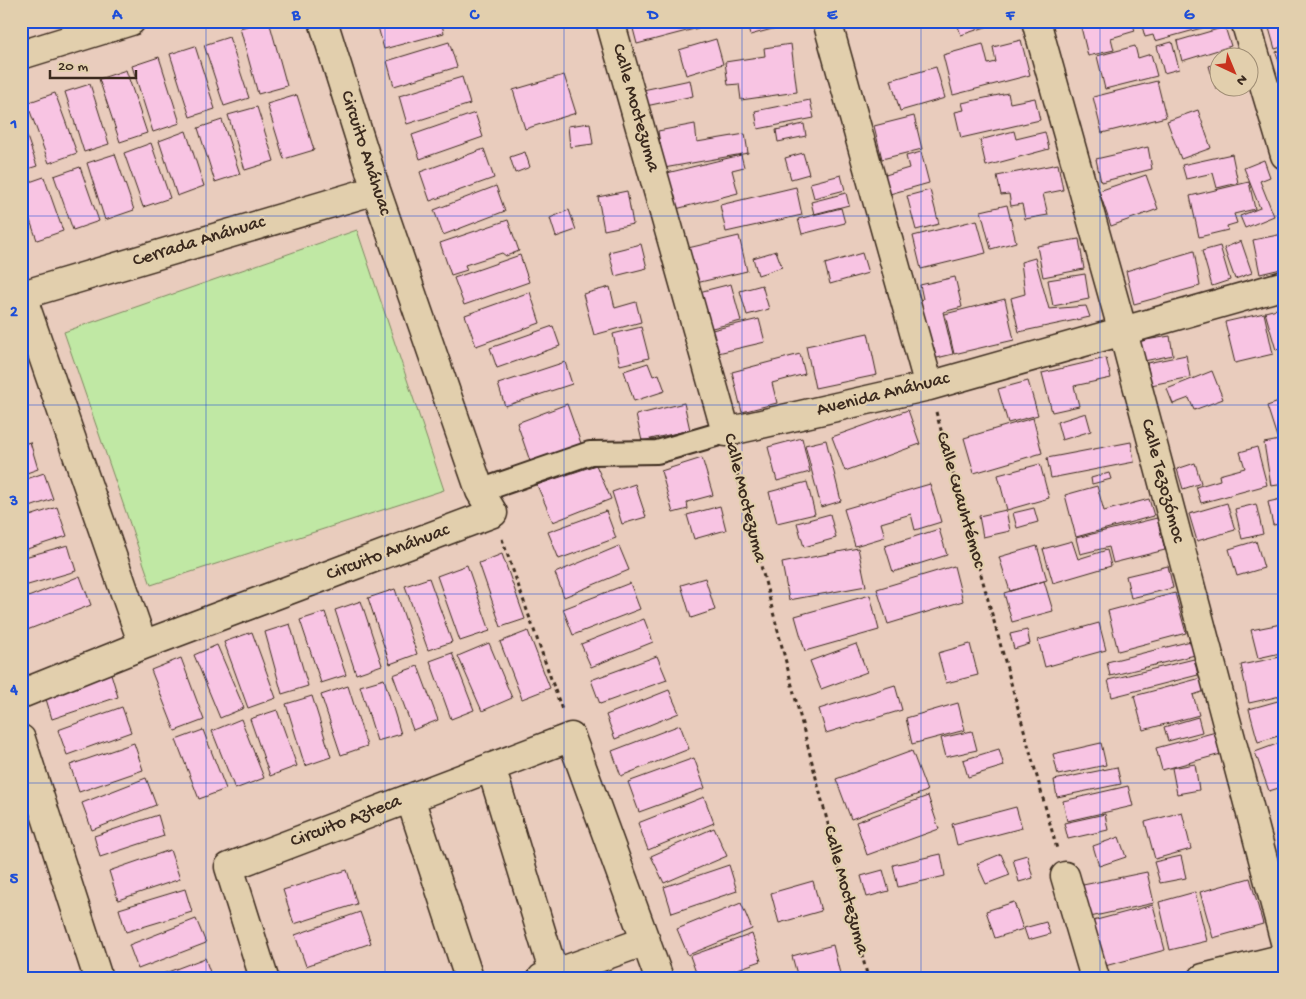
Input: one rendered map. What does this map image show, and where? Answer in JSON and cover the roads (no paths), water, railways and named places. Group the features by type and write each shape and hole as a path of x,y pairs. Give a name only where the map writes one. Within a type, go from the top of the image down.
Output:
{"street":[{"path":"21,55 131,21"},
{"name":"Circuito Anáhuac","path":"144,645 486,502 376,190 323,21"},
{"name":"Calle Moctezuma","path":"610,21 726,432"},
{"path":"827,21 928,386"},
{"name":"Calle Tezozómoc","path":"1036,21 1123,332 1285,942"},
{"path":"1245,21 1285,154"},
{"name":"Cerrada Anáhuac","path":"22,294 376,190"},
{"name":"Avenida Anáhuac","path":"486,502 590,453 657,452 726,432 928,386 1285,286"},
{"path":"21,694 144,645 22,294"},
{"name":"Circuito Azteca","path":"264,978 229,867 571,737 646,941"},
{"path":"21,739 98,978"},
{"path":"491,767 548,976 646,941 659,978"},
{"path":"410,798 469,978"},
{"path":"1065,876 1096,978"},
{"path":"1203,978 1285,958"}]}
